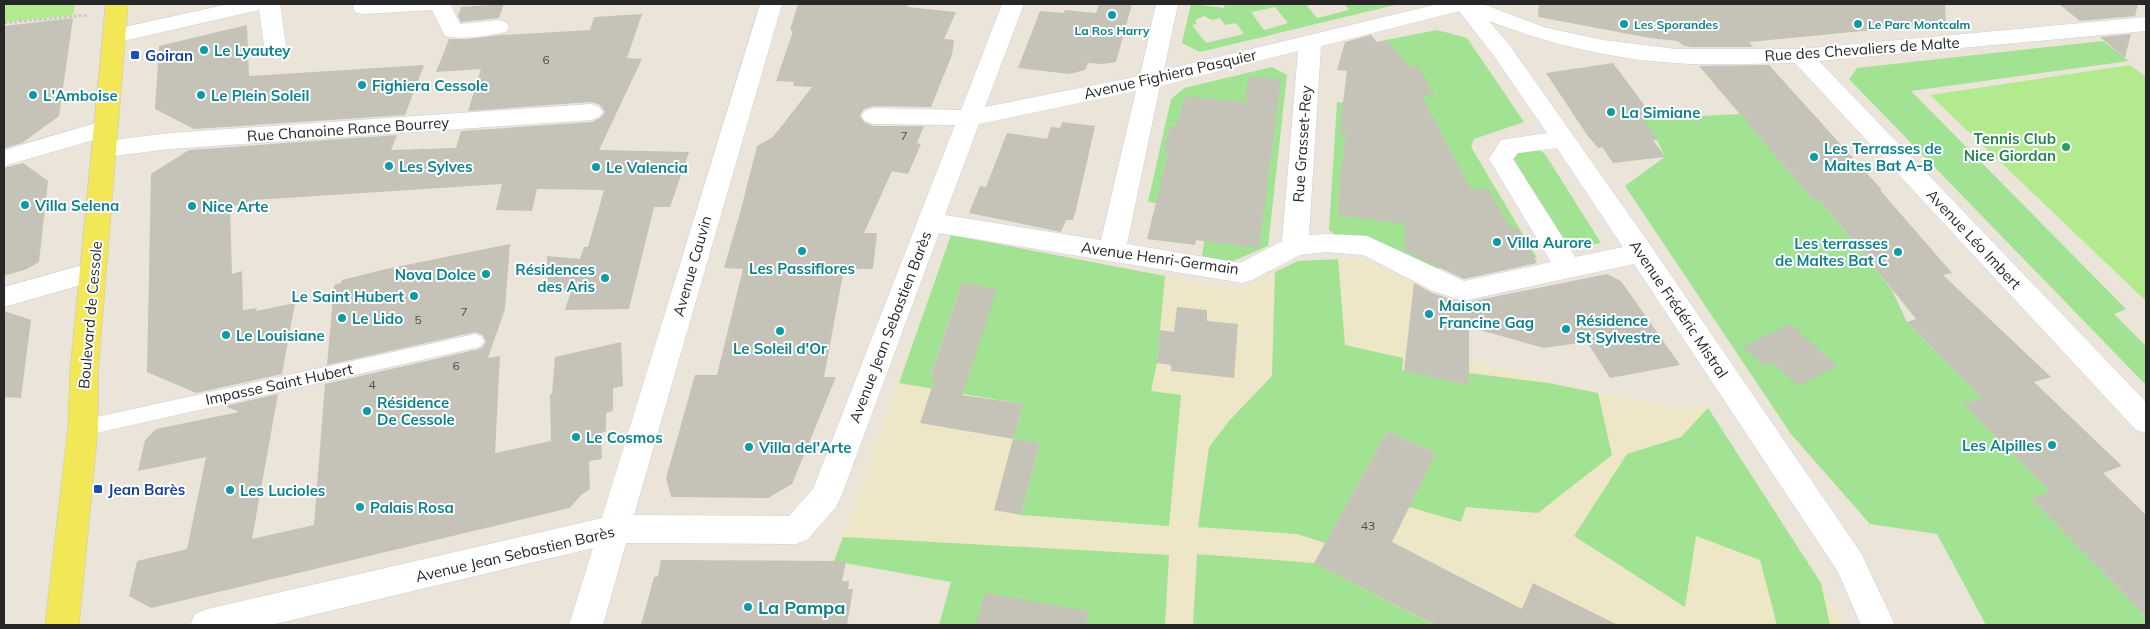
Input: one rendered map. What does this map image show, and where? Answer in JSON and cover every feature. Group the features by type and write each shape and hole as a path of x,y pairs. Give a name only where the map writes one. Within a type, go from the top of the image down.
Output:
{"main road":[{"name":"Boulevard de Cessole","path":"62,625 83,428 84,372 116,8"}],"street":[{"path":"114,36 257,4"},
{"path":"269,4 276,52"},
{"path":"366,4 364,8 432,4"},
{"path":"439,4 453,31 498,27"},
{"name":"Avenue Cauvin","path":"586,625 771,4"},
{"name":"Avenue Jean Sebastien Barès","path":"207,625 615,530 796,530 825,497 1013,4"},
{"path":"1112,251 1149,81 1168,4"},
{"name":"Avenue Fighiera Pasquier","path":"873,116 969,118 1149,81 1464,4"},
{"name":"Rue des Chevaliers de Malte","path":"1464,4 1541,33 1602,46 1676,56 1801,56 2146,24"},
{"name":"Avenue Frédéric Mistral","path":"1464,4 1502,51 1564,139 1850,563 1878,625"},
{"name":"Rue Grasset-Rey","path":"1295,246 1310,42"},
{"name":"Avenue Léo Imbert","path":"1801,56 2146,421"},
{"name":"Rue Chanoine Rance Bourrey","path":"4,158 106,138 170,141 591,112"},
{"path":"1564,139 1510,146 1501,159 1569,270"},
{"name":"Avenue Henri-Germain","path":"930,222 1243,273 1295,246 1326,243 1367,246 1443,284 1463,291 1642,253"},
{"path":"4,297 93,272"}],"lane":[{"name":"Impasse Saint Hubert","path":"83,428 475,341"}],"path":[{"path":"4,23 116,8"}],"shaded area":[{"path":"951,235 1236,290 1298,261 1350,258 1369,261 1449,300 1443,352 1550,383 1660,405 1708,408 1821,583 1843,625 939,625 951,582 834,561"}],"green space":[{"path":"4,4 75,4 73,15 4,22"},
{"path":"1191,4 1224,8 1225,4 1306,4 1317,18 1349,10 1344,4 1399,4 1200,52 1182,43","holes":["1275,7 1288,23 1264,30 1251,12","1204,16 1212,20 1220,18 1225,25 1236,23 1244,34 1206,43 1192,25 1197,24 1195,20"]},
{"path":"1437,30 1467,38 1524,122 1474,139 1471,147 1537,258 1456,272 1455,268 1434,268 1383,243 1361,237 1335,234 1329,230 1337,102 1383,107 1386,40"},
{"path":"2103,41 2129,61 1911,91 2126,309 2114,314 2146,346 2146,385 1849,79 1857,68"},
{"name":"Tennis Club Nice Giordan","path":"2130,65 2146,77 2146,301 1930,95"},
{"path":"1272,67 1287,75 1268,246 1224,265 1201,262 1209,211 1148,202 1171,99 1184,88"},
{"path":"1740,114 1813,200 1820,200 1892,290 1907,322 1982,398 1963,404 2050,491 2032,499 2146,617 2146,624 1986,625 1937,534 1870,524 1791,434 1625,186 1665,157 1657,140 1653,140 1643,119"},
{"path":"1539,150 1545,154 1601,243 1573,248 1564,243 1512,159 1517,153"},
{"path":"951,235 1165,276 1157,363 1151,391 1181,395 1169,526 1021,515 1040,443 1013,439 1023,404 899,383","holes":["962,282 996,289 966,382 930,376"]},
{"path":"1338,259 1345,345 1403,358 1402,370 1469,385 1469,373 1549,383 1598,393 1612,455 1538,513 1466,507 1461,522 1409,507 1436,453 1387,431 1325,543 1297,534 1198,527 1209,447 1229,421 1272,376 1275,272 1298,261"},
{"path":"1708,408 1821,583 1830,625 1777,625 1760,560 1696,536 1685,607 1574,536 1627,454 1681,437"},
{"path":"843,537 1169,555 1165,625 939,625 951,582 834,561"},
{"path":"1197,554 1314,563 1435,625 1193,625"}],"building":[{"path":"504,4 499,18 461,22 458,16 461,7"},
{"path":"798,4 908,4 907,7 956,12 944,39 954,40 952,55 931,107 873,106 864,109 860,115 864,122 873,126 924,126 917,143 921,144 908,174 892,171 864,233 877,233 873,269 844,269 824,377 836,377 792,484 768,498 671,497 666,478 695,375 717,375 743,269 724,268 757,146 773,137 812,87 793,86 794,82 776,81 793,31 790,30"},
{"path":"1099,4 1132,4 1116,62 1103,64 1088,63 1085,70 1069,74 1018,68 1040,11 1064,13 1065,10 1096,13"},
{"path":"1539,4 1945,4 1946,23 1749,42 1753,47 1690,47 1682,45 1678,41 1650,38 1538,17"},
{"path":"2059,4 2138,4 2135,16 2080,21"},
{"path":"642,14 627,58 642,59 599,150 689,152 670,207 654,207 629,309 565,310 571,291 548,292 547,256 580,259 584,247 588,247 604,190 537,189 532,211 496,210 502,184 254,200 230,207 232,274 242,271 243,310 257,308 256,311 295,303 282,374 196,393 147,372 151,174 189,150 397,135 391,150 456,148 461,131 592,122 600,118 605,112 600,105 591,102 468,111 481,69 436,72 449,39 590,30 594,17"},
{"name":"L'Amboise","path":"73,18 59,116 22,143 4,148 4,26"},
{"path":"247,25 249,76 424,65 405,115 194,129 155,109 159,46"},
{"path":"2131,34 2125,58 2100,37"},
{"path":"1371,35 1377,42 1386,40 1410,67 1418,66 1434,94 1422,96 1471,190 1488,188 1511,229 1517,228 1537,263 1464,279 1417,257 1417,255 1405,252 1405,224 1338,215 1340,178 1346,135 1339,134 1347,71 1337,70 1345,42"},
{"name":"La Simiane","path":"1613,63 1654,118 1643,119 1657,139 1653,140 1665,157 1613,163 1602,147 1598,148 1587,135 1546,73"},
{"path":"1769,65 1882,190 1880,190 1952,273 1943,275 2051,377 2034,382 2122,466 2103,473 2146,515 2146,617 2031,498 2050,491 1963,404 1982,398 1907,322 1916,319 1820,200 1813,200 1699,66"},
{"path":"1249,76 1281,79 1259,248 1196,240 1195,245 1147,239 1168,154 1164,153 1170,126 1176,127 1185,96 1249,103 1245,97"},
{"path":"1062,122 1095,126 1073,220 1066,220 1061,232 969,213 980,186 986,187 1007,133 1047,139 1051,127 1060,128"},
{"path":"23,163 48,181 39,262 27,269 4,276 4,168"},
{"path":"510,244 505,309 488,358 500,356 495,453 551,441 550,394 552,394 555,357 621,342 623,386 613,388 613,411 606,413 606,431 601,433 602,459 589,461 590,489 581,495 570,508 151,608 129,596 137,561 187,549 206,457 138,471 145,440 156,429 239,412 225,406 278,394 252,539 314,525 325,384 475,350 482,348 486,342 483,335 475,332 327,365 334,285 341,283 342,280 386,269"},
{"name":"Résidence St Sylvestre","path":"1607,274 1621,281 1680,365 1610,378 1587,342 1544,348 1469,327 1469,385 1404,371 1414,283 1432,293 1463,303"},
{"path":"962,282 997,289 962,395 1023,404 1013,439 920,423 935,378 930,377"},
{"path":"1177,307 1207,310 1207,321 1238,324 1234,378 1171,371 1171,365 1157,363 1160,330 1174,332"},
{"path":"4,311 31,320 21,398 4,397"},
{"path":"1790,324 1837,366 1799,386 1773,363 1766,366 1742,347"},
{"path":"1387,431 1436,453 1392,542 1522,609 1533,583 1618,625 1436,625 1314,563"},
{"path":"1013,439 1040,443 1021,515 994,510"},
{"name":"La Pampa","path":"661,560 846,561 842,581 849,581 848,589 853,589 847,625 641,625 654,577 658,576"},
{"path":"985,593 1088,611 1087,625 976,625"}],"place":[{"name":"La Ros Harry","path":"1112,15"},
{"name":"Les Sporandes","path":"1624,24"},
{"name":"Le Parc Montcalm","path":"1858,24"},
{"name":"Le Lyautey","path":"204,50"},
{"name":"Goiran","path":"135,55"},
{"name":"Fighiera Cessole","path":"362,85"},
{"name":"L'Amboise","path":"33,95"},
{"name":"Le Plein Soleil","path":"201,95"},
{"name":"La Simiane","path":"1611,112"},
{"name":"Tennis Club Nice Giordan","path":"2066,147"},
{"name":"Les Terrasses de Maltes Bat A-B","path":"1814,157"},
{"name":"Les Sylves","path":"389,166"},
{"name":"Le Valencia","path":"596,167"},
{"name":"Villa Selena","path":"25,205"},
{"name":"Nice Arte","path":"192,206"},
{"name":"Villa Aurore","path":"1497,242"},
{"name":"Les Passiflores","path":"802,251"},
{"name":"Les terrasses de Maltes Bat C","path":"1898,252"},
{"name":"Nova Dolce","path":"486,274"},
{"name":"Résidences des Aris","path":"605,278"},
{"name":"Le Saint Hubert","path":"414,296"},
{"name":"Maison Francine Gag","path":"1429,314"},
{"name":"Le Lido","path":"342,318"},
{"name":"Résidence St Sylvestre","path":"1566,329"},
{"name":"Le Soleil d'Or","path":"780,331"},
{"name":"Le Louisiane","path":"226,335"},
{"name":"Résidence De Cessole","path":"367,411"},
{"name":"Le Cosmos","path":"576,437"},
{"name":"Les Alpilles","path":"2052,445"},
{"name":"Villa del'Arte","path":"749,447"},
{"name":"Jean Barès","path":"98,489"},
{"name":"Les Lucioles","path":"230,490"},
{"name":"Palais Rosa","path":"360,507"},
{"name":"La Pampa","path":"748,607"}]}
